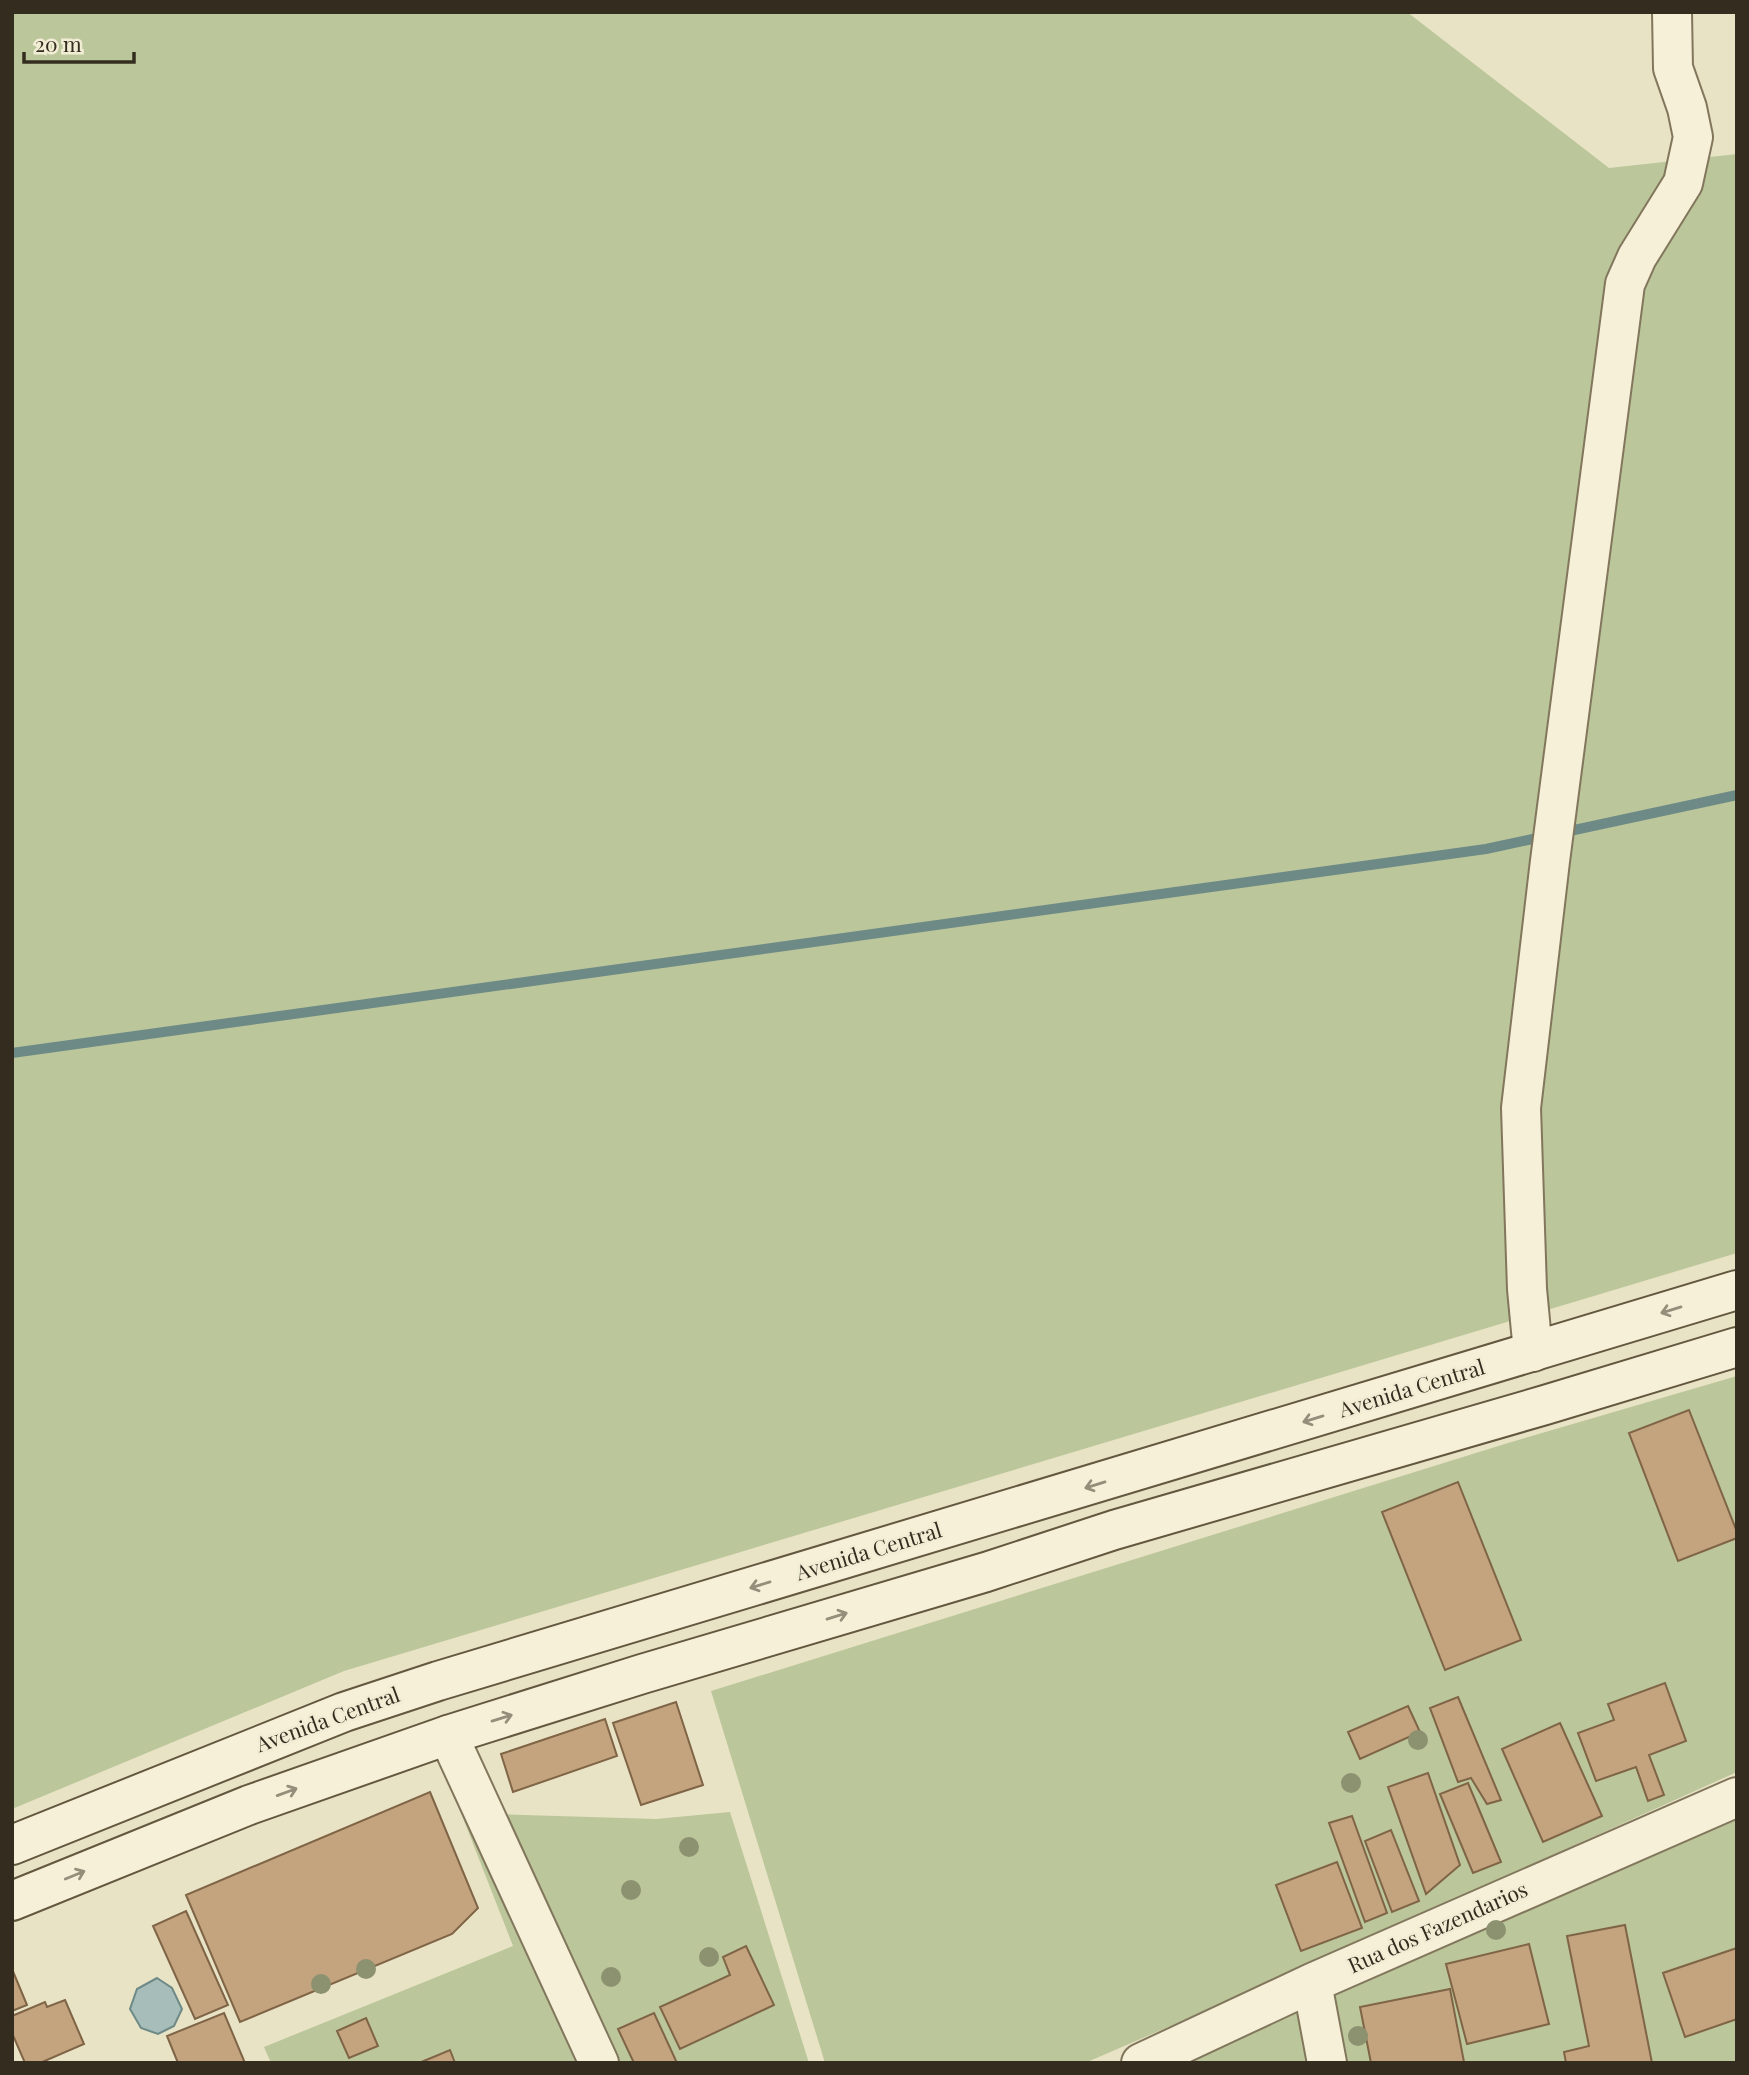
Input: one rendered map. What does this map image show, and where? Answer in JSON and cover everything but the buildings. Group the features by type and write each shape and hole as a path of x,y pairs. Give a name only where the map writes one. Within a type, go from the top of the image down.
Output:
{"main road":[{"path":"1533,1352 1527,1276 1521,1108 1550,861 1625,284 1637,257 1683,183 1693,136 1688,108 1673,68 1672,12"},
{"name":"Avenida Central","path":"12,1845 344,1712 438,1681 1737,1290"},
{"path":"12,1901 248,1805 448,1735 655,1670 986,1572 1114,1530 1737,1347"},
{"path":"448,1735 600,2063"},
{"name":"Rua dos Fazendarios","path":"1141,2063 1312,1983 1737,1797"},
{"path":"1312,1983 1327,2063"}],"green space":[{"path":"12,12 1407,12 1609,168 1737,154 1737,1253 344,1671 12,1809"},
{"path":"1737,1376 1737,1772 1265,1985 1085,2063 825,2063 711,1691 1508,1443"},
{"path":"730,1812 809,2063 271,2063 264,2047 513,1946 461,1813 656,1819"},
{"path":"1737,1816 1737,2063 1175,2063"}],"water":[{"path":"157,1978 172,1988 182,2009 174,2026 158,2034 141,2028 130,2009 137,1989"}],"waterway":[{"path":"1565,832 1737,795"},
{"path":"12,1053 1486,849 1537,838"}]}
